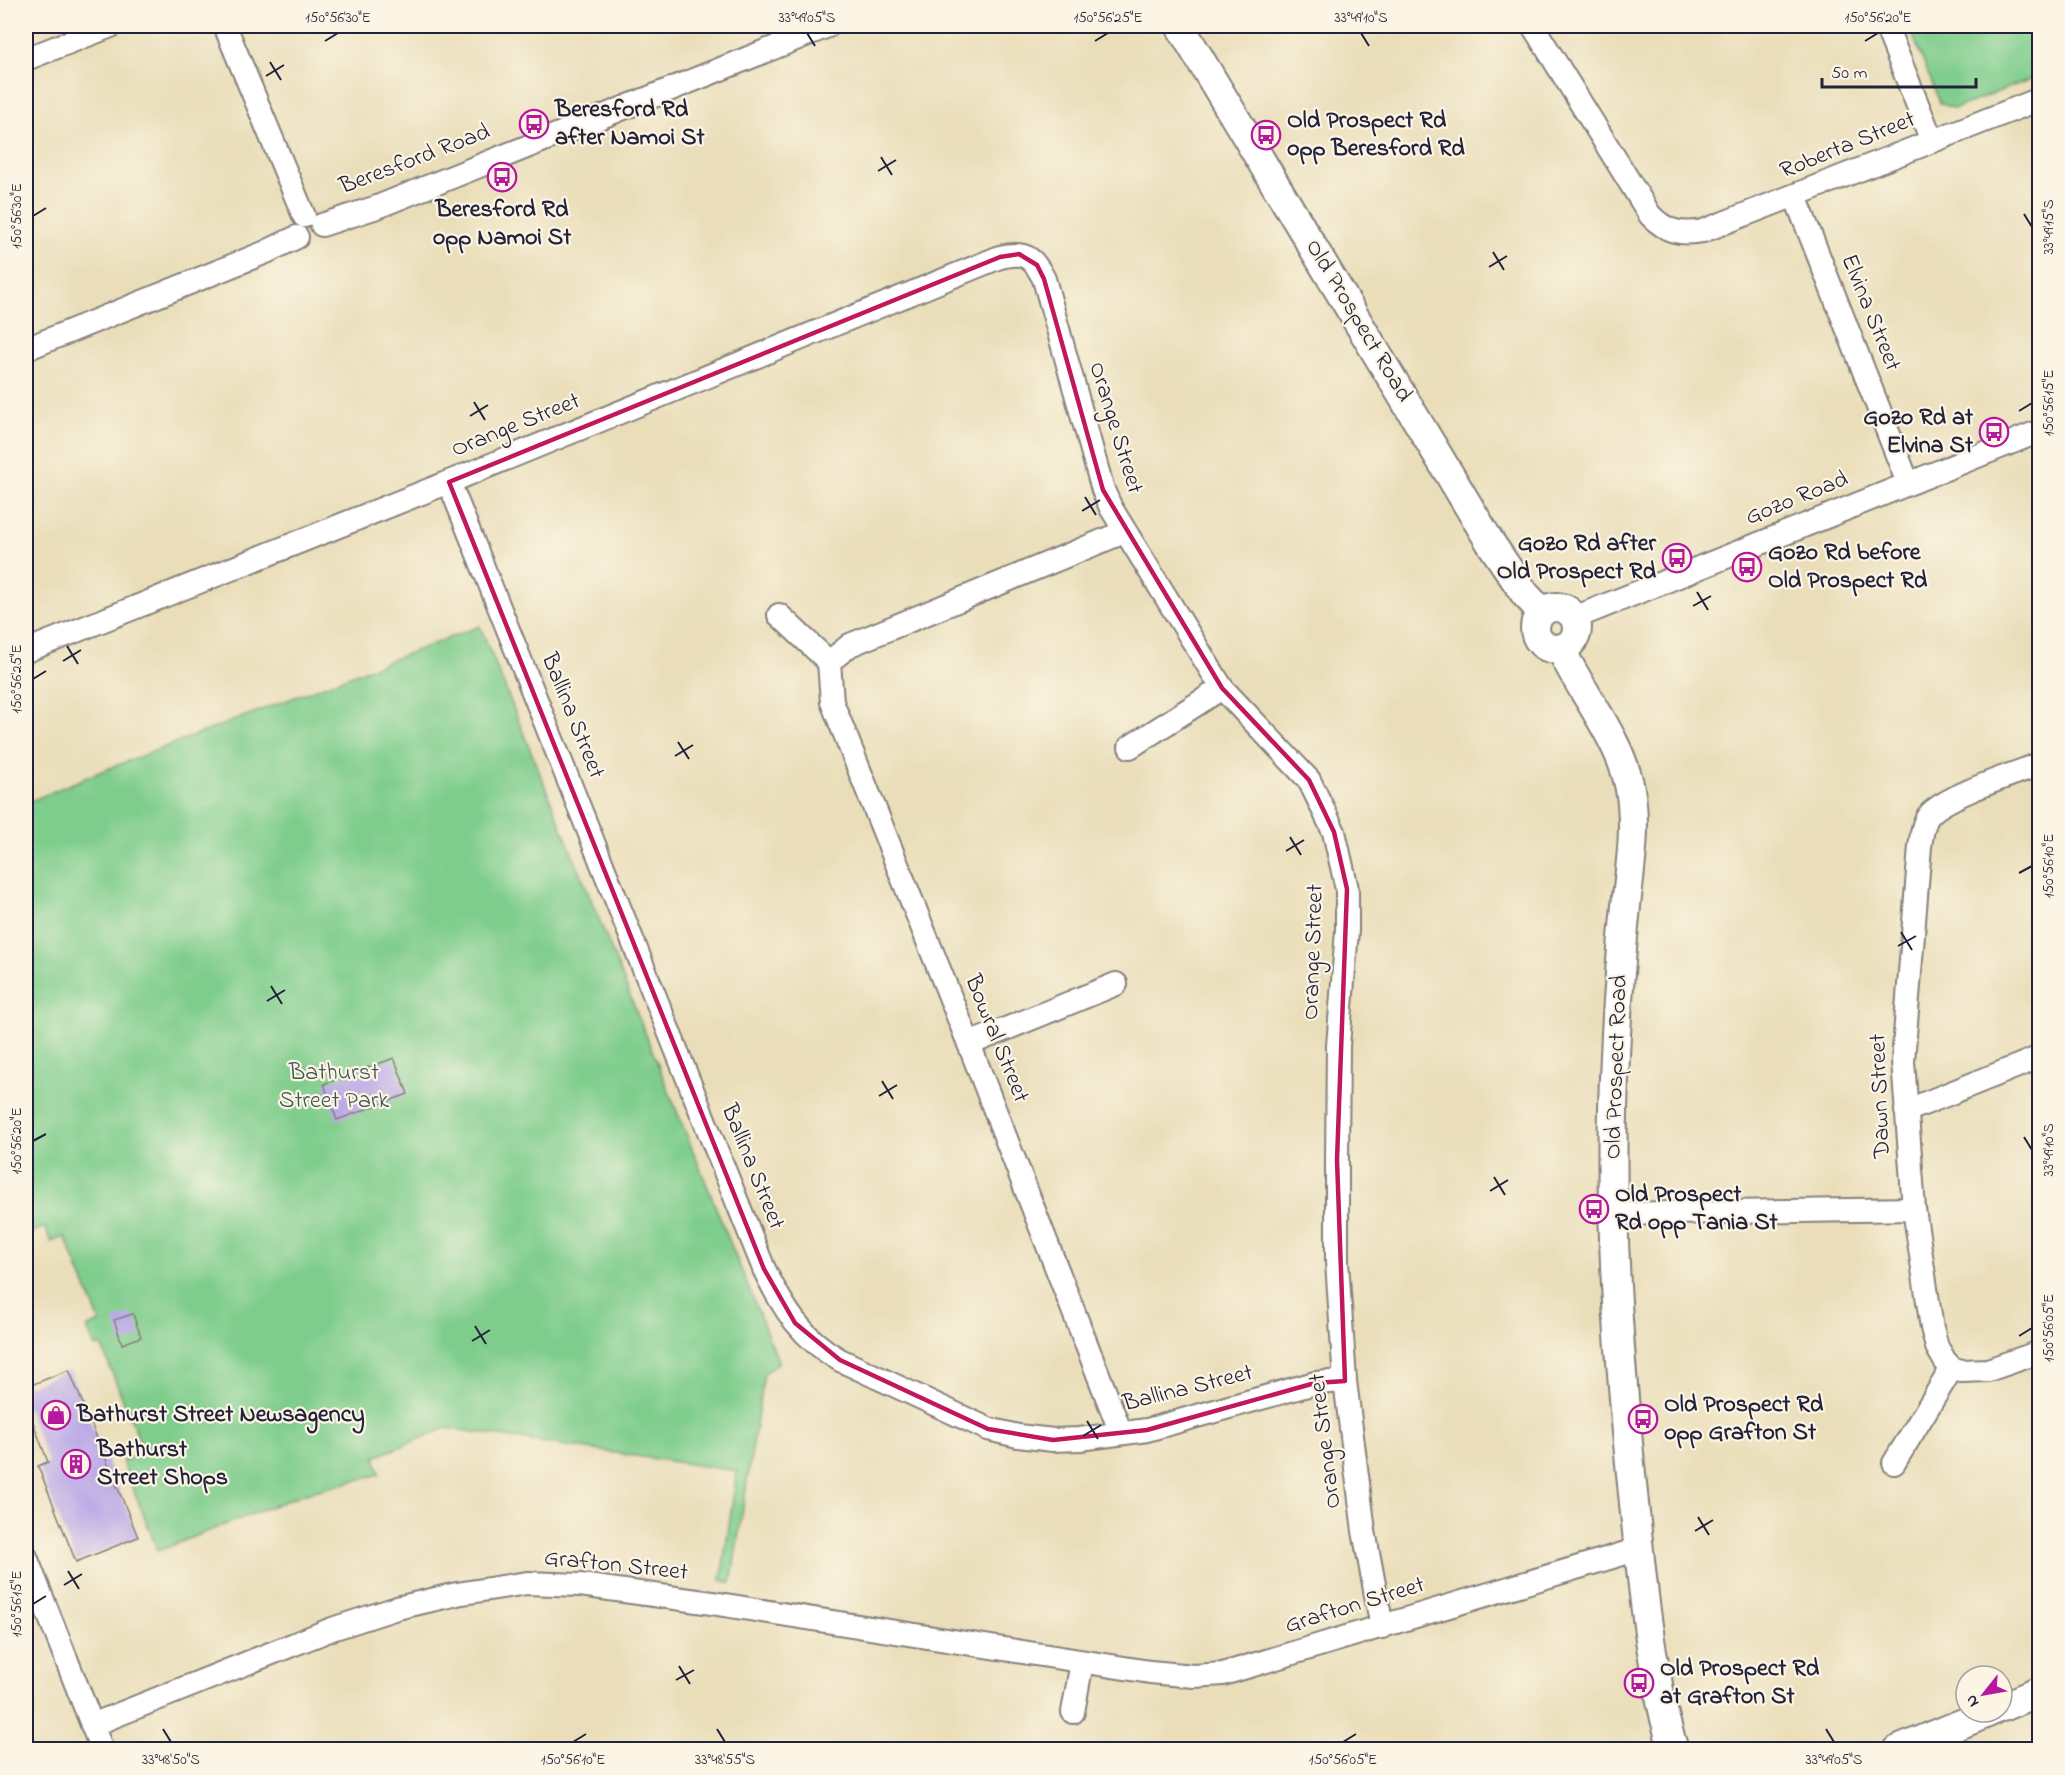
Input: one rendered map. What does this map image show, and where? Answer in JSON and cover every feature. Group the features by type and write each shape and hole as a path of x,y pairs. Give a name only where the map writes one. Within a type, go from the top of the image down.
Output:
{"main road":[{"name":"Old Prospect Road","path":"1180,26 1490,542 1525,594 1542,612"},
{"path":"1559,607 1569,612 1574,618 1575,636 1563,648 1548,648 1538,639 1535,624 1542,612 1549,608 1559,607"},
{"name":"Old Prospect Road","path":"1563,648 1566,660 1617,751 1627,775 1632,802 1632,841 1621,958 1612,1113 1612,1214 1622,1389 1650,1644 1664,1714 1674,1749"},
{"path":"2014,1702 2040,1691"},
{"path":"1898,1749 1960,1724"}],"street":[{"path":"26,59 111,26"},
{"path":"225,26 308,226"},
{"name":"Beresford Road","path":"26,349 267,252 308,226 377,207 828,26"},
{"name":"Roberta Street","path":"1533,26 1650,215 1664,228 1671,240 1704,231 2040,99"},
{"path":"1886,26 1932,141"},
{"name":"Elvina Street","path":"1795,196 1908,483"},
{"name":"Orange Street","path":"26,651 449,482 1000,257 1030,251 1044,279 1110,508 1222,688 1309,780 1334,832 1347,889 1347,930 1338,1046 1337,1262 1345,1381 1364,1531 1382,1627"},
{"name":"Gozo Road","path":"1574,618 2040,431"},
{"name":"Ballina Street","path":"449,482 764,1269 795,1323 819,1347 840,1360 988,1429 1018,1436 1053,1440 1080,1439 1147,1430 1315,1383 1345,1381"},
{"path":"779,615 829,662 850,645 1124,532"},
{"name":"Bowral Street","path":"829,662 832,702 969,1044 1121,1434"},
{"path":"1131,747 1222,688"},
{"name":"Dawn Street","path":"1952,1368 1941,1354 1932,1328 1914,1209 1906,1111 1904,1049 1922,833 1921,811 1938,807 1956,797 2040,764"},
{"path":"969,1044 1116,984"},
{"path":"1906,1111 2040,1057"},
{"path":"1612,1214 1914,1209"},
{"path":"1894,1463 1952,1368 1966,1371 1988,1370 2040,1352"},
{"name":"Grafton Street","path":"92,1725 332,1629 386,1612 457,1594 527,1583 580,1585 1082,1662 1194,1676 1222,1674 1639,1549"},
{"path":"26,1557 102,1749"},
{"path":"1073,1712 1082,1662"}],"highlighted area":[{"path":"1019,254 1037,265 1044,279 1103,490 1222,688 1309,780 1334,832 1347,889 1337,1160 1345,1381 1315,1383 1147,1430 1053,1440 988,1429 840,1360 795,1323 764,1269 449,482 1000,257"}],"green space":[{"path":"1909,26 2039,26 2039,76 1954,109 1940,103"},
{"name":"Bathurst Street Park","path":"480,626 779,1363 764,1374 731,1583 721,1580 737,1471 446,1428 375,1457 380,1474 303,1494 158,1551 122,1461 144,1452 101,1345 95,1347 87,1328 100,1322 65,1237 51,1242 45,1227 26,1235 26,803 97,773"}],"building":[{"path":"394,1058 408,1094 337,1120 324,1084"},
{"path":"133,1314 141,1337 122,1344 114,1320"},
{"name":"Bathurst Street Shops","path":"69,1370 138,1537 76,1562 38,1466 48,1462 26,1404 26,1387"}],"place":[{"name":"Beresford Rd after Namoi St","path":"534,124"},
{"name":"Old Prospect Rd opp Beresford Rd","path":"1266,135"},
{"name":"Beresford Rd opp Namoi St","path":"502,177"},
{"name":"Gozo Rd at Elvina St","path":"1994,432"},
{"name":"Gozo Rd after Old Prospect Rd","path":"1677,558"},
{"name":"Gozo Rd before Old Prospect Rd","path":"1747,567"},
{"name":"Old Prospect Rd opp Tania St","path":"1594,1209"},
{"name":"Bathurst Street Newsagency","path":"56,1415"},
{"name":"Old Prospect Rd opp Grafton St","path":"1643,1419"},
{"name":"Bathurst Street Shops","path":"76,1464"},
{"name":"Old Prospect Rd at Grafton St","path":"1639,1683"}]}
